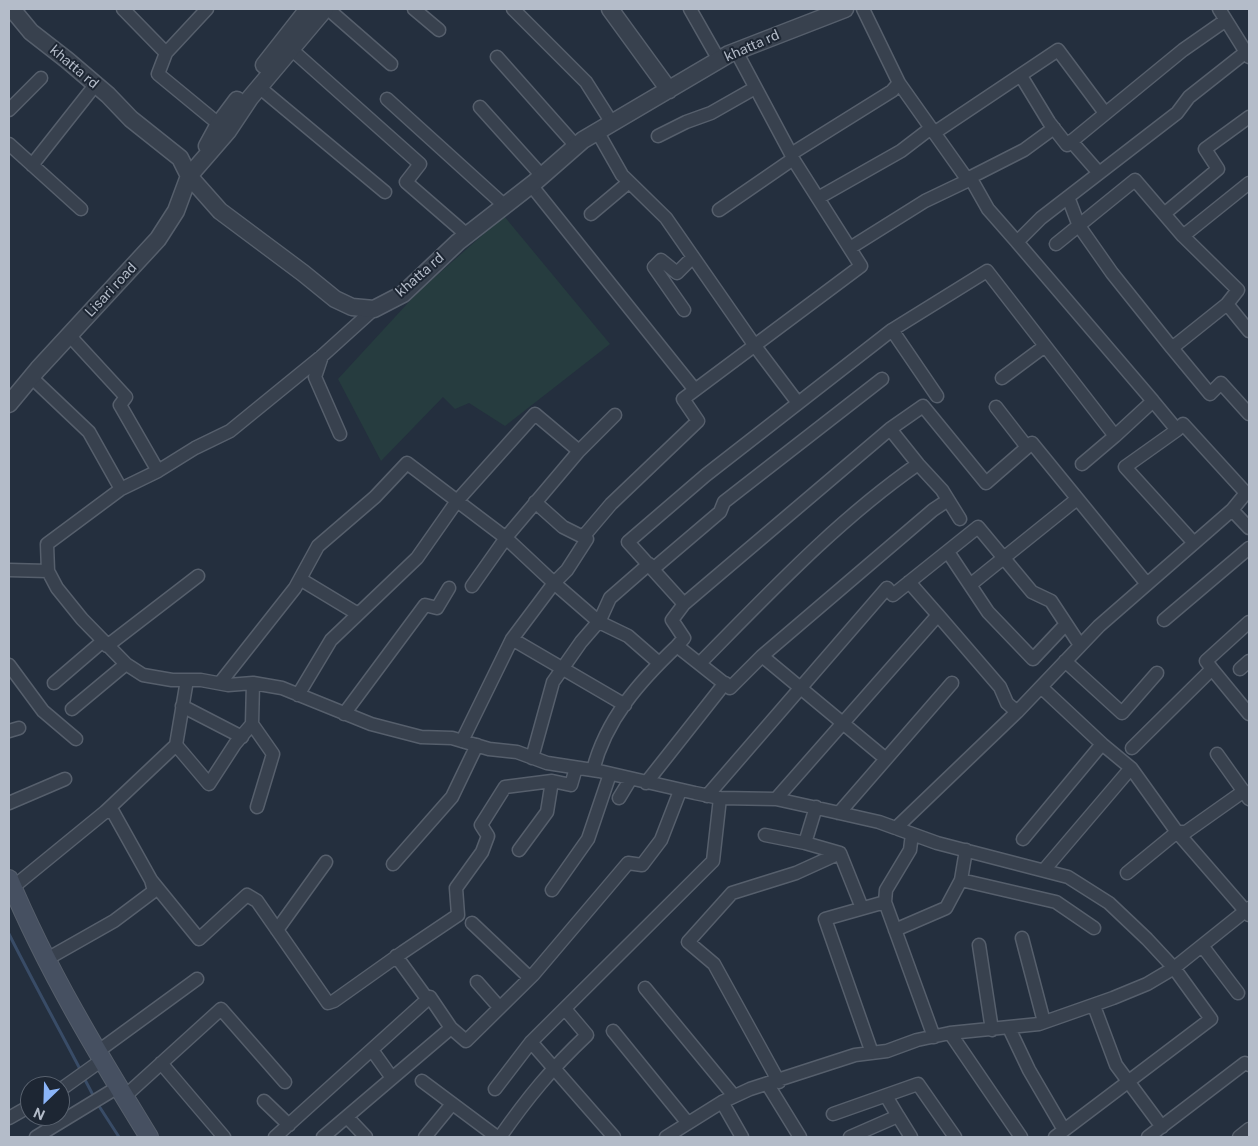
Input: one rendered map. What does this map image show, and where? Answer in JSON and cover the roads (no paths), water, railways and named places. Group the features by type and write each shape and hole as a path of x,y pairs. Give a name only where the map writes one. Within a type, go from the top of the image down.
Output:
{"main road":[{"path":"10,884 47,959 100,1056 149,1137"}],"street":[{"name":"khatta rd","path":"12,9 31,32 96,84 131,119 180,158 193,171 220,211 303,273 334,299 352,307 374,308 403,294 467,235 505,206 576,146 612,122 736,51 845,9"},
{"path":"123,9 166,53"},
{"name":"Lisari road","path":"9,404 30,377 158,239 176,212 193,171 308,9"},
{"path":"326,9 391,64"},
{"name":"Lisari road","path":"223,128 326,9"},
{"path":"414,9 439,30"},
{"path":"513,9 586,82 612,122"},
{"path":"612,9 669,90"},
{"path":"690,9 718,60"},
{"path":"863,9 899,83 967,180 971,179 988,209 1177,430"},
{"path":"1021,76 1067,145 1223,15 1235,9"},
{"path":"199,11 166,53 158,74 223,128"},
{"path":"1018,242 1041,218 1178,113 1189,97 1248,55 1223,15"},
{"path":"291,49 420,164 406,182 467,235"},
{"path":"818,198 901,151 1021,76 1058,50 1105,113"},
{"path":"583,537 611,504 698,421 683,399 861,266 792,156 736,51"},
{"path":"498,57 576,146"},
{"path":"9,110 42,78"},
{"path":"719,210 792,156 892,92 899,83"},
{"path":"32,165 96,84"},
{"path":"259,87 385,192"},
{"path":"658,136 710,113 755,88"},
{"path":"387,99 505,206"},
{"path":"480,107 695,390"},
{"path":"1164,214 1218,169 1205,149 1249,116"},
{"path":"850,248 925,201 1024,150 1054,128"},
{"path":"597,132 622,175 666,218 692,258 798,404"},
{"path":"1072,141 1098,173"},
{"path":"9,144 81,209"},
{"path":"1056,244 1135,180 1183,236 1238,290 1227,304 1172,348"},
{"path":"591,214 629,182"},
{"path":"1183,236 1249,183"},
{"path":"1068,197 1079,226 1112,273 1210,394 1221,383 1249,414"},
{"path":"684,310 654,267 661,260 677,273 692,258"},
{"path":"684,604 628,542 706,475 892,330 987,271 1115,436"},
{"path":"1227,304 1249,329"},
{"path":"374,308 322,356 230,431 121,489 47,544 48,571 68,604 126,664 143,675 172,680 253,683 282,688 344,714 421,737 452,738 477,745 517,752 547,763 593,770 630,780 713,797 776,799 879,822 966,850 1068,877 1109,903 1174,968 1211,1019 1060,1134 1009,1028"},
{"path":"892,330 937,396"},
{"path":"69,335 126,397 120,405 158,471"},
{"path":"1002,378 1045,346"},
{"path":"322,356 315,377 340,434"},
{"path":"30,377 89,432 121,489"},
{"path":"532,758 553,682 599,622 610,598 720,512 724,502 882,379"},
{"path":"1082,464 1154,401"},
{"path":"593,770 600,745 625,705 646,675 684,638 672,620 684,604 890,429 923,406 986,483 1032,443 1147,584"},
{"path":"996,407 1027,448"},
{"path":"298,695 331,640 417,558 457,501 535,414 580,451"},
{"path":"472,586 506,538 535,502 615,415"},
{"path":"896,828 1017,712 1099,626 1194,544 1232,510 1246,493 1182,424 1177,430 1125,467 1194,544"},
{"path":"890,429 948,500 960,519"},
{"path":"220,683 300,580 318,546 375,497 407,463 506,538 599,622 628,636 659,663"},
{"path":"704,658 818,546 880,491 918,464"},
{"path":"970,585 1077,499"},
{"path":"677,646 730,688 762,656 933,510 948,500"},
{"path":"462,741 512,639 554,583 567,570 587,539 563,528 535,502"},
{"path":"1232,510 1249,528"},
{"path":"496,1089 531,1042 713,861 713,797 799,689 887,588 893,595 978,527 1032,592 1051,601 1080,645"},
{"path":"1164,620 1249,548"},
{"path":"948,552 988,612 1033,659 1066,624"},
{"path":"10,568 48,571"},
{"path":"54,683 105,643 198,576"},
{"path":"300,580 358,614"},
{"path":"909,582 1000,688 1007,703 1017,712"},
{"path":"344,714 425,605 436,608 450,588"},
{"path":"776,799 938,615"},
{"path":"1249,622 1206,661 1249,714"},
{"path":"512,639 625,705"},
{"path":"762,656 799,689 844,722 886,759"},
{"path":"1065,661 1122,713 1157,673"},
{"path":"72,709 126,664"},
{"path":"9,665 42,711 76,739"},
{"path":"1132,748 1212,669"},
{"path":"10,884 105,812 176,745 187,680"},
{"path":"176,745 209,784 252,724 253,683"},
{"path":"646,783 726,683"},
{"path":"839,813 952,683"},
{"path":"666,1137 734,1096 855,1055 887,1051 950,1033 992,1030 1044,1022 1094,1006 1147,984 1174,968 1248,912 1177,832 1131,768 1102,744 1041,687"},
{"path":"182,706 242,737"},
{"path":"252,724 273,754 257,807"},
{"path":"1023,839 1102,744"},
{"path":"393,864 452,797 477,745"},
{"path":"1127,874 1177,832 1186,832 1246,795 1217,754"},
{"path":"105,812 113,812 151,880 199,939 247,895 257,901 328,1003 334,1001 396,956 458,915 456,888 482,852 488,836 481,824 504,787 552,781 571,785 576,768"},
{"path":"1044,870 1131,768"},
{"path":"552,890 588,840 610,774"},
{"path":"9,803 65,779"},
{"path":"619,798 630,780"},
{"path":"519,850 547,812 552,781"},
{"path":"275,1137 430,997 451,1028 466,1041 529,977 628,863 642,865 661,840 680,791"},
{"path":"806,843 816,808"},
{"path":"912,834 910,850 886,890 885,902 934,1037"},
{"path":"765,835 806,843 840,854 862,908"},
{"path":"895,930 946,908 961,880 966,850"},
{"path":"800,1137 714,964 688,942 732,893 796,873 840,854"},
{"path":"277,930 326,862"},
{"path":"47,959 114,921 154,891 151,880"},
{"path":"961,880 1056,902 1094,928"},
{"path":"872,1053 825,919 885,902"},
{"path":"472,924 529,977"},
{"path":"1022,938 1044,1022"},
{"path":"978,945 992,1030"},
{"path":"1203,946 1238,993"},
{"path":"396,956 428,1000"},
{"path":"70,1082 197,979"},
{"path":"478,982 499,1007"},
{"path":"644,988 734,1096"},
{"path":"1094,1006 1116,1065 1162,1127"},
{"path":"422,1081 499,1137 527,1098 553,1067 587,1035 565,1008"},
{"path":"36,1137 121,1092 162,1063 221,1009 285,1082"},
{"path":"324,1137 451,1028"},
{"path":"613,1030 688,1122"},
{"path":"950,1033 1021,1137"},
{"path":"531,1042 614,1137"},
{"path":"372,1050 392,1078"},
{"path":"162,1063 224,1137"},
{"path":"1148,1137 1245,1063 1249,1065"},
{"path":"833,1114 918,1084 955,1137"},
{"path":"886,1096 911,1137"},
{"path":"264,1101 289,1125"},
{"path":"722,1102 742,1137"},
{"path":"425,1137 452,1104"},
{"path":"850,1137 898,1116"},
{"path":"347,1117 366,1137"},
{"path":"1239,1137 1249,1129"},
{"path":"230,1137 235,1137"}],"waterway":[{"path":"9,934 81,1071"},
{"path":"83,1076 94,1097"},
{"path":"97,1103 119,1137"}]}
